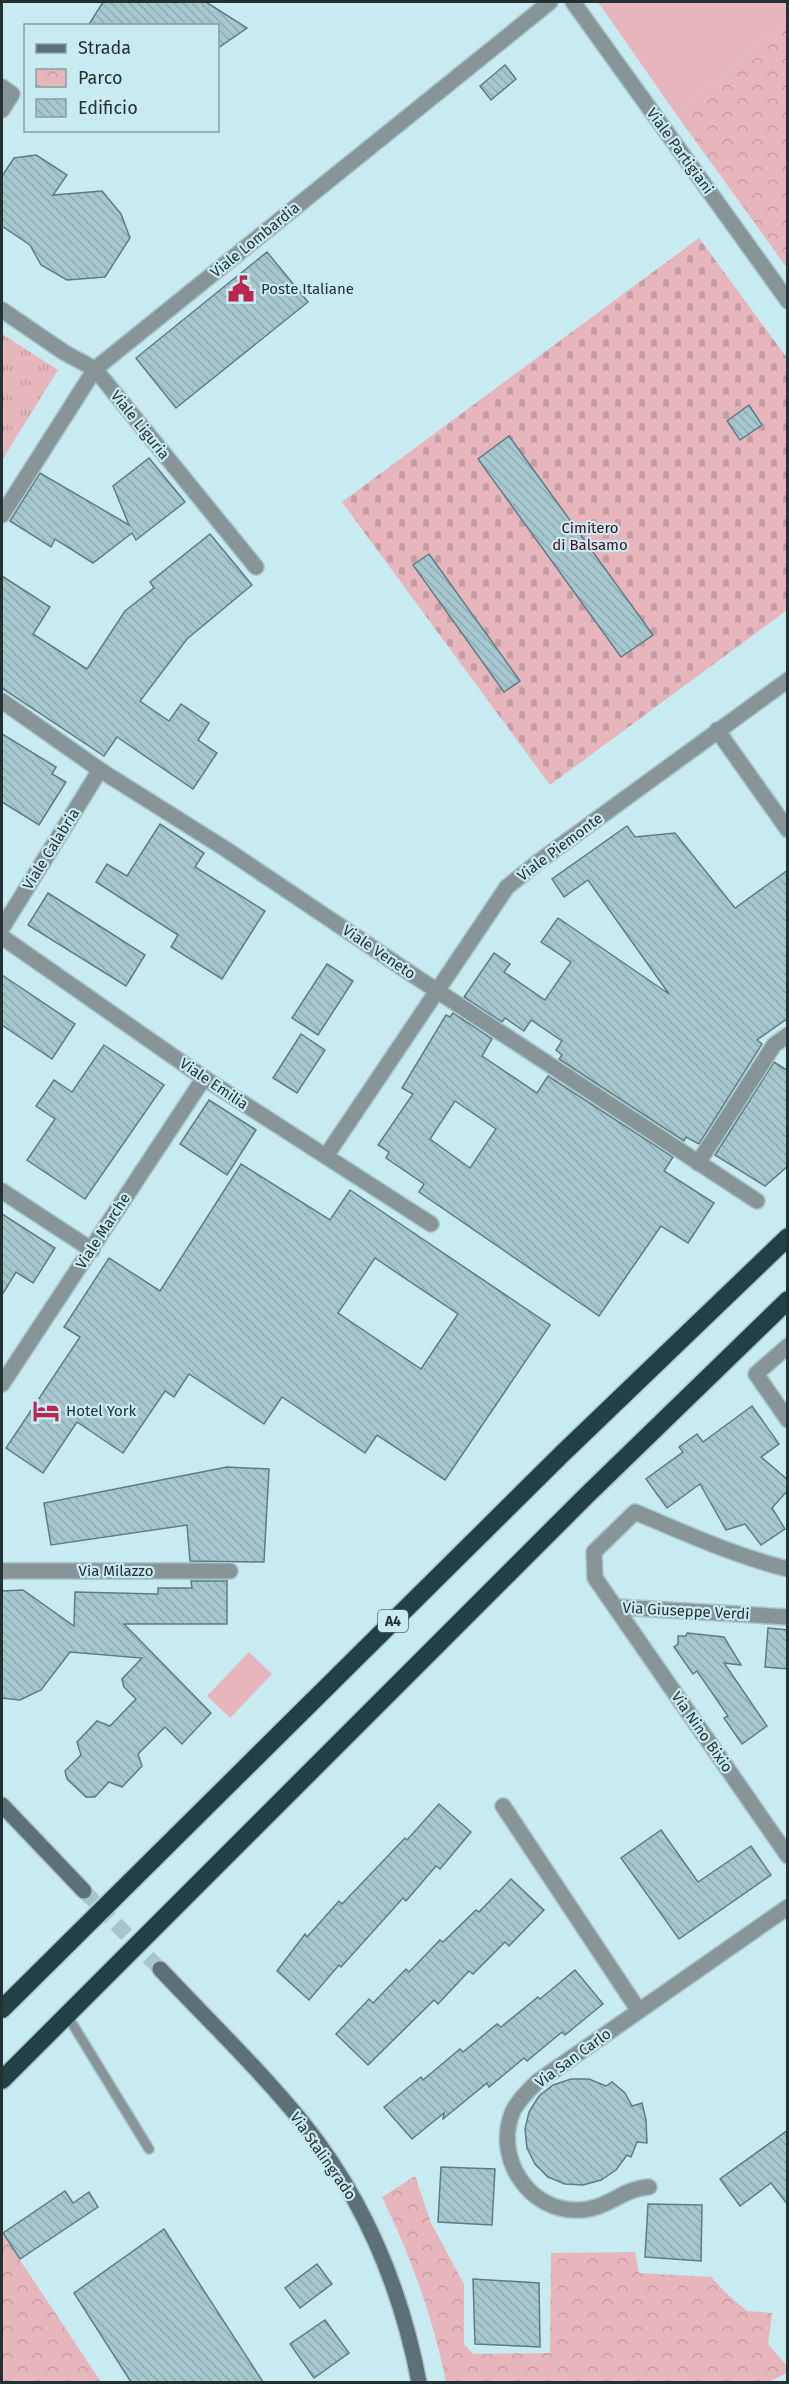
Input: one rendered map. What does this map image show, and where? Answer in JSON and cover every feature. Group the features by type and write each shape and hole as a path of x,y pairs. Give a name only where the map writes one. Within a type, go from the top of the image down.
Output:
{"highway":[{"name":"A4","path":"2,2010 561,1454 788,1237"},
{"path":"2,2080 586,1495 788,1300"}],"main road":[{"path":"2,1805 84,1891"},
{"name":"Via Stalingrado","path":"160,1969 270,2084 304,2125 342,2178 366,2222 394,2285 411,2338 419,2382"}],"street":[{"name":"Viale Lombardia","path":"2,515 95,369 550,2"},
{"name":"Viale Partigiani","path":"573,2 788,301"},
{"path":"2,87 12,94 2,110"},
{"name":"Viale Liguria","path":"2,310 65,353 95,369 256,567"},
{"name":"Viale Piemonte","path":"326,1156 507,887 717,730 788,680"},
{"name":"Viale Veneto","path":"2,701 100,770 224,848 437,991 758,1201"},
{"path":"717,730 788,830"},
{"name":"Viale Calabria","path":"2,928 100,770"},
{"name":"Viale Emilia","path":"2,937 204,1078 431,1224"},
{"path":"698,1163 774,1045 788,1035"},
{"name":"Viale Marche","path":"2,1384 204,1078"},
{"path":"2,1191 92,1250"},
{"path":"788,1346 756,1374 788,1420"},
{"name":"Via Giuseppe Verdi","path":"788,1569 709,1544 635,1512 594,1552 595,1578 616,1607 788,1617"},
{"name":"Via Milazzo","path":"2,1571 230,1571"},
{"name":"Via Nino Bixio","path":"616,1607 788,1856"},
{"path":"503,1806 639,2011"},
{"name":"Via San Carlo","path":"649,2187 631,2190 610,2203 592,2209 578,2211 554,2206 531,2192 513,2169 507,2140 514,2110 520,2099 537,2082 788,1907"}],"lane":[{"path":"67,2015 149,2149"}],"green space":[{"path":"598,2 787,2 787,20 676,114"},
{"path":"787,20 787,268 676,114"},
{"name":"Cimitero di Balsamo","path":"699,238 787,358 787,610 550,785 342,502"},
{"path":"2,334 58,370 2,460"},
{"path":"249,1652 272,1674 230,1718 207,1696"},
{"path":"415,2176 431,2223 464,2284 464,2344 473,2354 550,2353 551,2253 635,2252 639,2273 711,2277 747,2311 772,2313 768,2344 787,2366 787,2373 768,2382 446,2382 435,2334 420,2288 382,2197"},
{"path":"2,2233 101,2382 2,2382"}],"building":[{"path":"103,2 206,2 247,28 219,47 219,24 89,24"},
{"path":"505,65 516,79 491,100 480,86"},
{"path":"36,155 67,175 53,195 102,191 121,214 130,238 105,277 67,280 41,265 30,245 2,226 2,176 14,158"},
{"path":"267,252 308,302 176,408 136,358"},
{"path":"749,405 762,425 740,440 727,421"},
{"path":"509,436 653,635 621,657 478,459"},
{"path":"149,458 185,502 136,540 132,533 93,563 55,539 51,547 10,521 40,473 129,525 113,486"},
{"path":"210,534 252,585 187,639 140,701 169,721 181,704 209,723 198,740 217,753 193,789 117,737 104,756 2,688 2,576 50,607 33,634 87,669 125,611 154,588 150,582"},
{"path":"429,554 520,681 504,692 413,565"},
{"path":"2,734 56,767 52,774 66,782 39,825 2,802"},
{"path":"160,824 204,853 195,867 265,911 222,979 171,947 178,935 96,882 107,864 127,876"},
{"path":"627,826 635,837 675,833 735,908 788,870 788,1018 757,1040 762,1044 699,1144 686,1137 684,1141 559,1059 562,1055 556,1050 562,1041 531,1020 524,1031 505,1018 502,1022 464,997 494,953 510,964 504,972 545,1000 571,962 541,942 558,918 669,994 588,880 564,897 552,879"},
{"path":"48,893 145,955 126,986 28,925"},
{"path":"327,964 353,981 318,1035 292,1018"},
{"path":"2,975 75,1024 52,1059 2,1025"},
{"path":"453,1013 492,1039 482,1056 537,1093 548,1076 673,1157 664,1171 714,1203 688,1243 661,1226 599,1316 419,1192 424,1184 386,1158 389,1152 378,1145 413,1094 402,1088 446,1015 450,1017","holes":["455,1101 496,1129 470,1168 430,1139"]},
{"path":"301,1034 325,1050 297,1093 273,1078"},
{"path":"104,1045 164,1085 85,1199 27,1160 55,1119 36,1106 54,1080 72,1092"},
{"path":"774,1062 788,1071 788,1166 765,1186 715,1155"},
{"path":"209,1100 256,1130 227,1175 180,1144"},
{"path":"241,1164 330,1220 350,1190 550,1325 445,1480 377,1435 365,1453 282,1397 264,1424 189,1374 174,1397 165,1391 123,1453 77,1422 43,1473 6,1448 80,1337 64,1327 109,1258 160,1291","holes":["375,1258 458,1314 421,1369 338,1313"]},
{"path":"2,1214 55,1248 33,1283 16,1272 2,1295"},
{"path":"752,1406 779,1444 761,1457 788,1480 788,1490 772,1508 785,1529 761,1545 745,1524 726,1530 700,1484 667,1508 646,1479 683,1452 679,1447 697,1434 703,1442"},
{"path":"227,1467 269,1469 264,1562 190,1561 187,1525 51,1545 44,1503"},
{"path":"191,1581 227,1581 227,1624 124,1624 211,1713 182,1744 165,1727 138,1754 142,1766 122,1787 109,1782 95,1797 86,1797 67,1779 65,1771 81,1755 77,1742 97,1721 110,1726 136,1699 124,1687 122,1679 142,1658 70,1652 41,1690 20,1700 2,1698 2,1591 23,1590 74,1626 75,1592 158,1594 158,1588 192,1588"},
{"path":"768,1628 788,1630 788,1669 765,1667"},
{"path":"687,1633 724,1637 741,1665 724,1663 767,1726 742,1744 724,1718 728,1716 697,1671 693,1674 674,1647 678,1644 678,1636 686,1636"},
{"path":"439,1804 471,1832 440,1869 436,1866 406,1901 403,1898 309,2000 277,1971 305,1934 307,1937 339,1901 342,1904 405,1838 407,1840"},
{"path":"661,1830 698,1882 751,1846 771,1875 679,1939 621,1858"},
{"path":"511,1879 544,1910 509,1946 505,1942 473,1974 469,1971 438,2004 434,2000 368,2065 336,2034 369,1999 373,2003 406,1969 409,1972 440,1940 443,1942 476,1910 479,1912"},
{"path":"575,1970 603,2004 565,2035 562,2032 527,2061 524,2058 489,2087 487,2083 443,2119 444,2113 412,2139 384,2107 421,2077 423,2080 460,2049 463,2052 497,2024 501,2027"},
{"path":"571,2079 589,2079 606,2086 612,2082 625,2093 632,2106 642,2103 646,2120 647,2143 637,2142 631,2157 627,2155 616,2170 601,2180 583,2185 565,2184 548,2177 535,2164 527,2148 525,2129 529,2112 539,2096 553,2085"},
{"path":"788,2130 788,2205 771,2183 740,2206 720,2179"},
{"path":"441,2167 495,2169 492,2225 438,2222"},
{"path":"65,2191 73,2203 89,2192 98,2207 20,2259 3,2233"},
{"path":"648,2204 702,2205 701,2261 645,2257"},
{"path":"164,2229 263,2382 131,2382 74,2293"},
{"path":"317,2264 332,2284 300,2308 285,2288"},
{"path":"473,2279 539,2283 540,2347 475,2344"},
{"path":"325,2320 349,2353 314,2378 290,2344"}],"tunnel":[{"path":"84,1891 160,1969"}],"place":[{"name":"Poste Italiane","path":"241,289"},
{"name":"Hotel York","path":"46,1411"}]}
